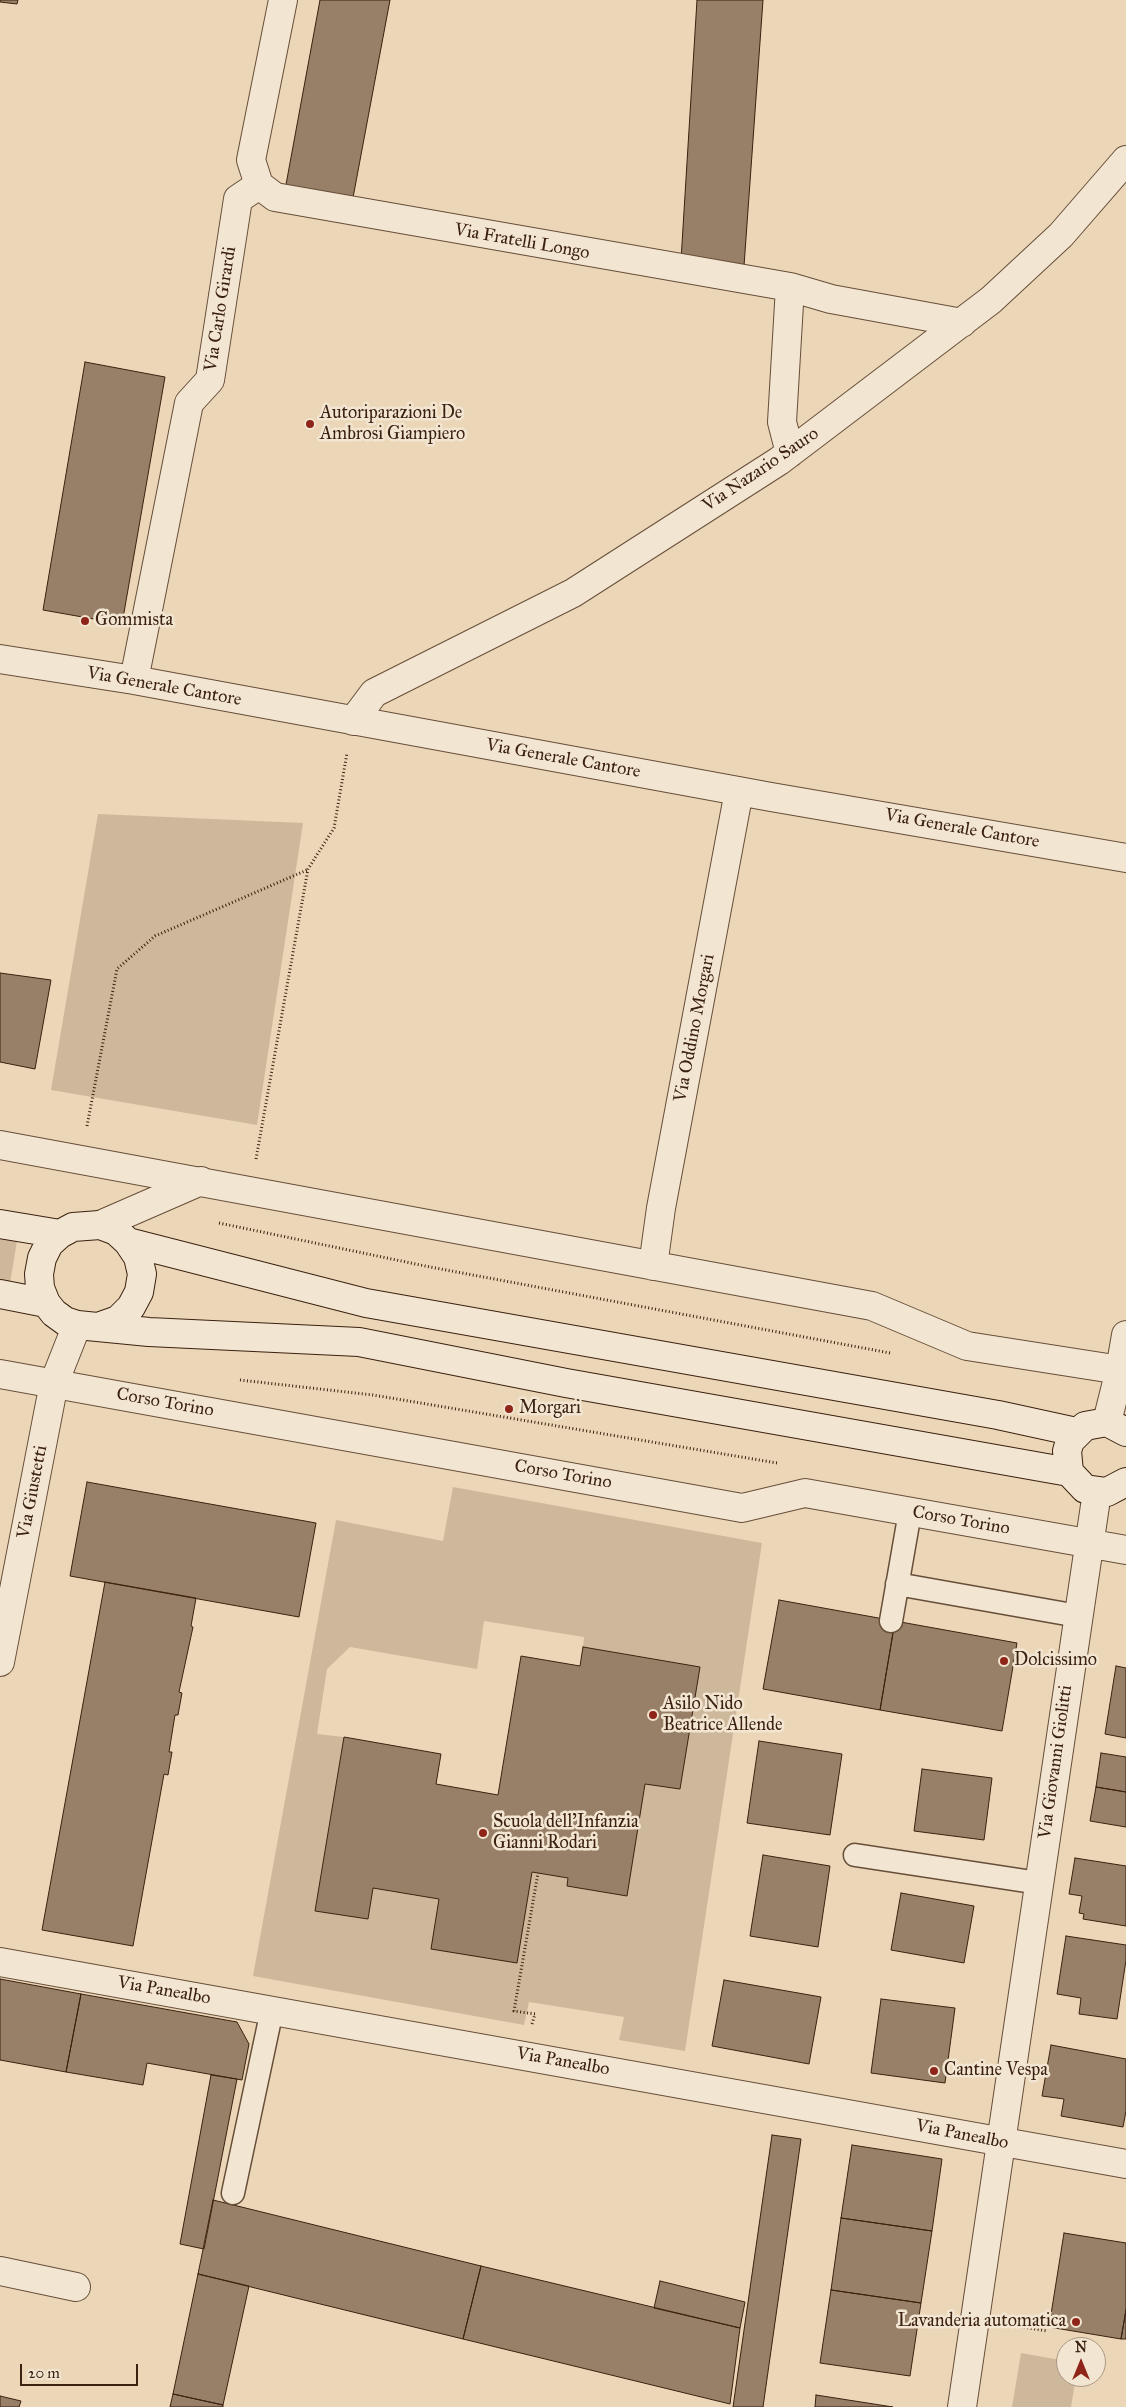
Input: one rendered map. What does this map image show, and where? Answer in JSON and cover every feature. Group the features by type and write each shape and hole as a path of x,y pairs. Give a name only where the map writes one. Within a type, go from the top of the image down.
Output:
{"street":[{"path":"259,185 251,160 283,0"},
{"name":"Via Nazario Sauro","path":"353,720 374,693 573,592 790,453 962,323 1061,235 1126,160"},
{"name":"Via Fratelli Longo","path":"259,185 275,197 351,212 790,287 831,300 962,323"},
{"name":"Via Carlo Girardi","path":"134,680 189,403 210,380 238,199 259,185"},
{"path":"790,287 782,422 790,453"},
{"name":"Via Generale Cantore","path":"0,659 134,680 739,791 1126,858"},
{"name":"Via Oddino Morgari","path":"653,1266 661,1208 739,791"},
{"path":"0,1145 872,1306 968,1346 1123,1371"},
{"path":"201,1181 100,1225 73,1227 60,1234 49,1244 42,1258 39,1274 40,1288 46,1303 65,1321 89,1326 149,1332 359,1342 566,1383 1069,1472"},
{"path":"0,1224 60,1234"},
{"path":"89,1326 118,1320 131,1307 139,1292 142,1274 138,1257 128,1242 116,1231 100,1225"},
{"path":"128,1242 366,1303 998,1414 1076,1432"},
{"path":"0,1294 46,1303"},
{"name":"Via Giustetti","path":"0,1662 54,1383 89,1326"},
{"path":"1126,1335 1116,1427 1085,1426 1076,1432 1070,1440 1066,1451 1069,1472 1076,1482 1085,1489 1097,1492 1118,1489 1126,1482"},
{"name":"Corso Torino","path":"0,1374 742,1508 805,1493 1126,1550"},
{"name":"Via Giovanni Giolitti","path":"962,2407 1097,1492"},
{"name":"Via Panealbo","path":"0,1962 1126,2164"},
{"path":"0,2271 76,2287"}],"lane":[{"path":"891,1620 910,1512"},
{"path":"898,1584 1078,1616"},
{"path":"855,1855 1039,1883"},
{"path":"233,2193 272,2010"}],"path":[{"path":"250,1190 308,869 334,828 353,720"},
{"path":"81,1159 117,969 155,936 308,869"},
{"path":"219,1224 430,1267 899,1355"},
{"path":"234,1380 373,1395 780,1464"},
{"path":"531,2029 535,2014 514,2011 538,1873"},
{"path":"1009,2333 1012,2315"},
{"path":"1010,2325 1048,2331"}],"shaded area":[{"path":"98,814 303,823 257,1125 51,1090"},
{"path":"0,1231 18,1235 10,1283 0,1281"},
{"path":"453,1487 762,1543 685,2051 619,2040 624,2017 529,2002 524,2025 253,1976 336,1520 443,1541","holes":["484,1621 584,1637 583,1647 700,1667 680,1789 645,1784 627,1896 567,1886 568,1878 532,1872 517,1963 439,1899 373,1888 368,1919 315,1911 344,1737 317,1734 327,1669 350,1647 477,1669"]},
{"path":"1021,2353 1056,2359 1056,2387 1074,2387 1071,2407 1012,2407"}],"building":[{"path":"0,0 18,0 17,4 0,2"},
{"path":"320,0 390,0 352,203 285,190"},
{"path":"697,0 763,0 744,266 681,260"},
{"path":"85,362 165,377 122,624 43,610"},
{"path":"0,973 51,980 35,1069 0,1062"},
{"path":"87,1482 316,1523 299,1617 70,1576"},
{"path":"105,1582 196,1598 191,1626 193,1627 179,1692 182,1693 178,1715 175,1715 169,1752 172,1752 168,1775 164,1774 133,1946 42,1930"},
{"path":"779,1600 895,1621 880,1710 763,1689"},
{"path":"895,1621 1017,1643 1002,1731 880,1710"},
{"name":"Scuola dell'Infanzia Gianni Rodari","path":"583,1647 700,1667 680,1789 645,1784 627,1896 567,1886 568,1878 532,1872 517,1963 431,1949 439,1899 373,1888 368,1919 315,1911 344,1737 441,1754 436,1784 498,1795 521,1656 580,1666"},
{"path":"1116,1666 1126,1668 1126,1738 1105,1734"},
{"path":"759,1741 842,1754 830,1835 747,1823"},
{"path":"1101,1753 1126,1757 1126,1792 1096,1787"},
{"path":"922,1769 992,1778 984,1840 914,1831"},
{"path":"1096,1787 1126,1792 1126,1827 1090,1821"},
{"path":"763,1855 830,1866 818,1947 750,1936"},
{"path":"1075,1858 1126,1866 1126,1926 1083,1919 1084,1914 1079,1913 1082,1896 1069,1894"},
{"path":"901,1893 974,1906 964,1963 891,1950"},
{"path":"1066,1936 1126,1945 1126,1960 1117,2019 1079,2014 1081,1998 1057,1994"},
{"path":"0,1979 81,1994 66,2072 0,2060"},
{"path":"724,1980 821,1997 809,2064 712,2046"},
{"path":"81,1994 237,2022 249,2044 242,2080 147,2063 143,2085 66,2072"},
{"path":"881,1999 955,2008 945,2083 871,2073"},
{"path":"1051,2045 1126,2059 1126,2111 1123,2127 1061,2116 1064,2099 1042,2096"},
{"path":"211,2075 237,2079 204,2249 180,2244"},
{"path":"772,2135 801,2139 763,2407 733,2407"},
{"path":"852,2145 942,2159 932,2231 841,2218"},
{"path":"213,2200 481,2266 463,2339 198,2274"},
{"path":"841,2218 932,2231 921,2303 831,2290"},
{"path":"1064,2233 1126,2243 1126,2310 1121,2339 1049,2327"},
{"path":"481,2266 740,2328 730,2404 463,2339"},
{"path":"198,2274 249,2286 223,2405 173,2394"},
{"path":"660,2281 745,2302 740,2328 654,2308"},
{"path":"831,2290 921,2303 910,2376 820,2363"},
{"path":"1126,2310 1126,2339 1121,2339"},
{"path":"173,2394 223,2405 223,2407 170,2407"},
{"path":"816,2395 893,2407 815,2407"},
{"path":"0,2396 21,2401 19,2407 0,2407"}],"place":[{"name":"Autoriparazioni De Ambrosi Giampiero","path":"310,424"},
{"name":"Gommista","path":"85,621"},
{"name":"Morgari","path":"509,1409"},
{"name":"Dolcissimo","path":"1004,1661"},
{"name":"Asilo Nido Beatrice Allende","path":"653,1715"},
{"name":"Scuola dell'Infanzia Gianni Rodari","path":"483,1833"},
{"name":"Cantine Vespa","path":"934,2071"},
{"name":"Lavanderia automatica","path":"1076,2322"}]}
